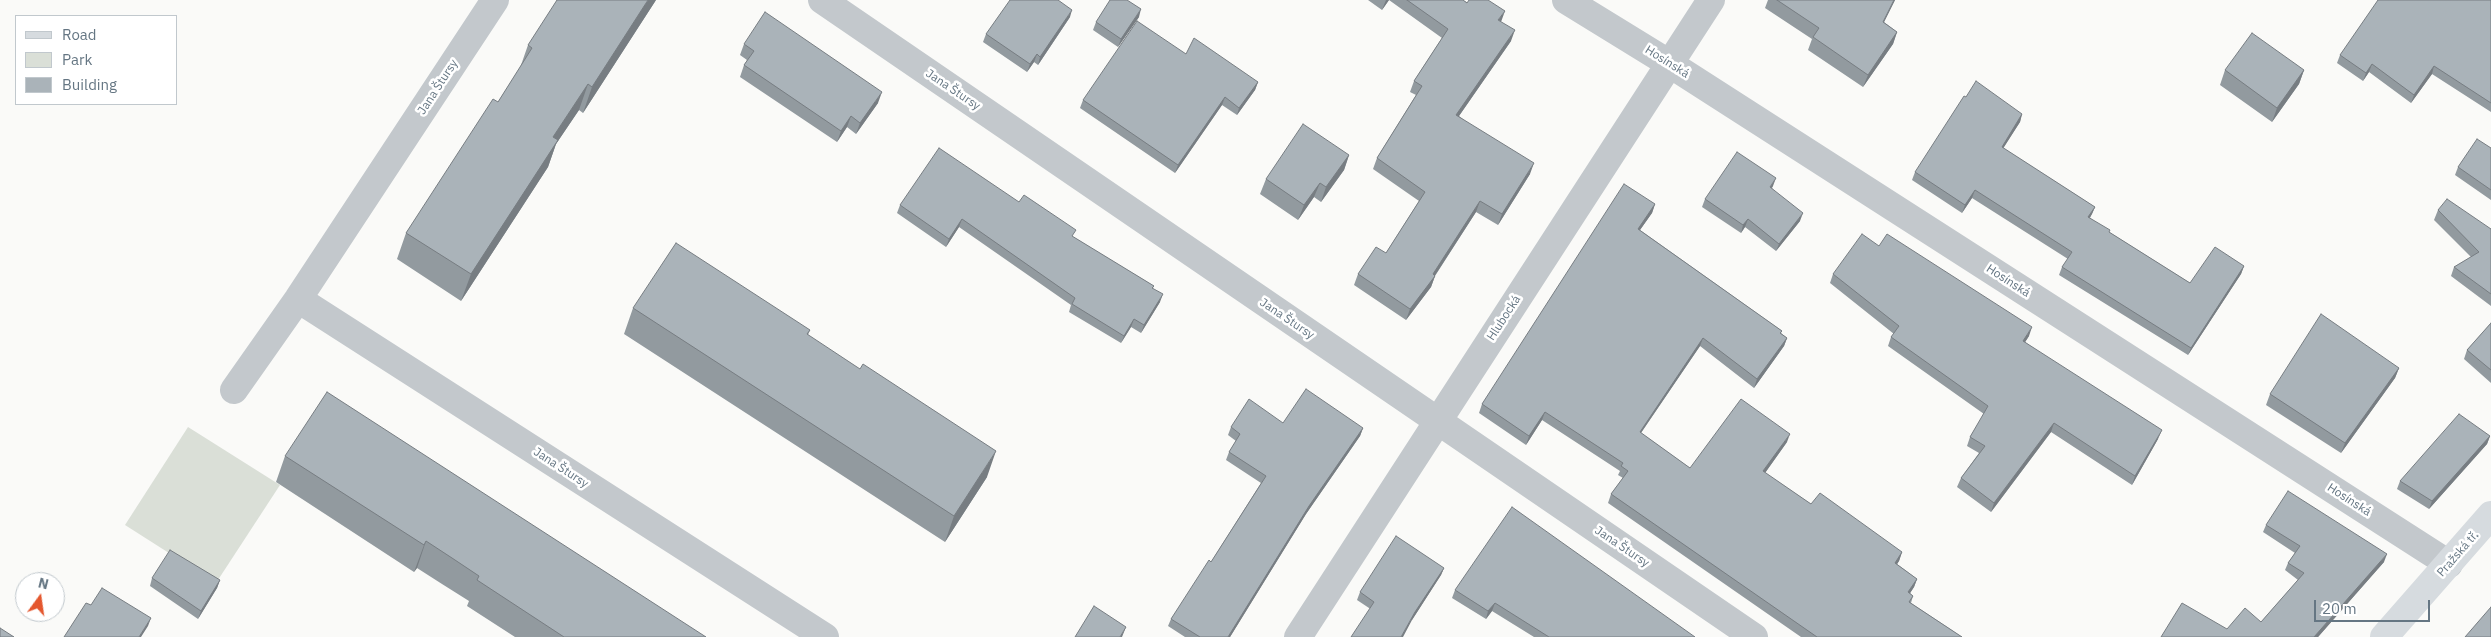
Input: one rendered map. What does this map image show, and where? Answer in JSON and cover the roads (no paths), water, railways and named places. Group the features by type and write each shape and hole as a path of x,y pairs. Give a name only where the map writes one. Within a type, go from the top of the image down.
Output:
{"main road":[{"name":"Pražská tř.","path":"2384,637 2491,515"}],"street":[{"name":"Jana Štursy","path":"234,390 298,299 495,0"},
{"name":"Jana Štursy","path":"822,0 1754,637"},
{"name":"Hosínská","path":"1566,0 1670,64 2449,564"},
{"name":"Hlubocká","path":"1298,637 1436,421 1711,0"},
{"name":"Jana Štursy","path":"298,299 824,637"}]}
